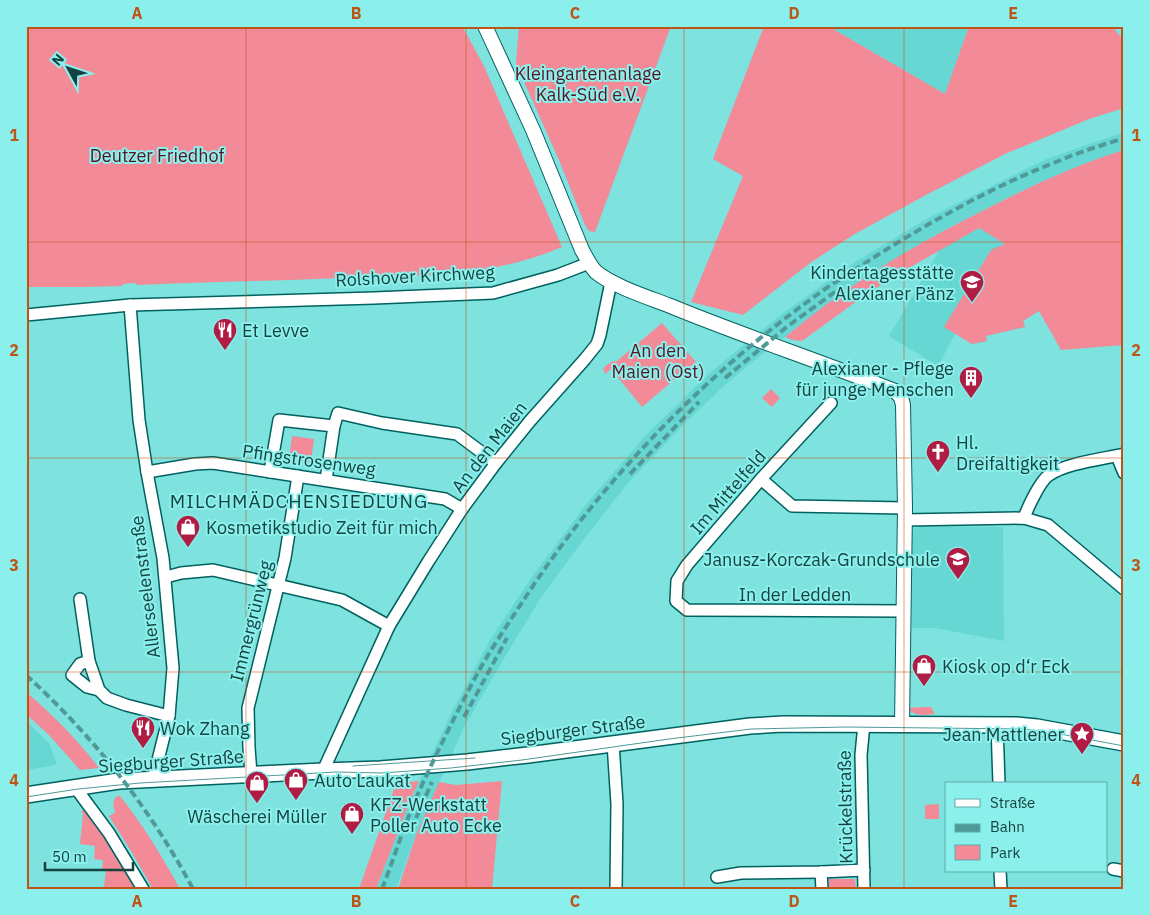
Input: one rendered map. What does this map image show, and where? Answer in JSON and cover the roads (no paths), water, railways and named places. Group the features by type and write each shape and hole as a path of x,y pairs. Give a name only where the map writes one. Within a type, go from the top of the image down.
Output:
{"main road":[{"name":"Siegburger Straße","path":"26,795 119,781 323,770 380,769 467,762 750,726 783,724 997,724 1037,727 1124,743"}],"street":[{"path":"485,26 534,130 582,250 596,271 611,282 716,325 843,370 895,391 901,397 903,405 904,514 902,724"},
{"name":"Rolshover Kirchweg","path":"26,314 130,305 493,293 558,275 589,263"},
{"name":"An den Maien","path":"323,770 389,626 462,509 530,420 586,359 597,344 611,282"},
{"name":"Allerseelenstraße","path":"130,305 139,420 166,577 173,668 169,716 154,780"},
{"name":"Im Mittelfeld","path":"687,610 676,601 676,581 686,566 761,479 831,403"},
{"path":"326,480 334,426 338,413 382,423 457,434 496,463"},
{"path":"270,472 279,420 334,426"},
{"path":"1024,518 1030,502 1048,476 1064,468 1120,455 1124,473"},
{"name":"Pfingstrosenweg","path":"147,472 195,464 212,464 445,499 462,509"},
{"name":"Immergrünweg","path":"251,774 248,708 285,558 298,476"},
{"path":"761,479 792,506 904,514 1024,518 1048,525 1124,589"},
{"path":"166,577 213,570 342,600 389,626"},
{"path":"80,599 89,661 98,690 107,698 126,705 169,716"},
{"name":"In der Ledden","path":"687,610 903,611"},
{"path":"89,661 80,664 72,675 87,688 98,690"},
{"name":"Krückelstraße","path":"864,724 861,755 864,889"},
{"path":"997,724 999,782"},
{"path":"613,744 617,804 616,889"},
{"path":"76,787 109,832 143,889"},
{"path":"717,877 741,873 864,870"},
{"name":"Krückelstraße","path":"821,872 822,889"},
{"path":"1000,872 1001,889"}],"tram line":[{"path":"26,797 78,789 140,783 336,772 382,773 451,768 751,729 846,727 1024,729 1124,746"},
{"path":"353,766 475,758"}],"railway":[{"path":"382,889 417,796 475,678 499,637 555,554 622,471 659,431 697,393 778,324 828,287 876,256 943,216 1013,180 1077,154 1124,138"},
{"path":"725,378 788,326 839,289"},
{"path":"630,474 699,402"},
{"path":"464,717 507,638"},
{"path":"26,675 75,723 119,775 158,830 193,889"},
{"path":"416,818 432,782"}],"place":[{"name":"Kindertagesstätte Alexianer Pänz","path":"972,303"},
{"name":"Et Levve","path":"225,351"},
{"name":"Alexianer - Pflege für junge Menschen","path":"971,399"},
{"name":"Hl. Dreifaltigkeit","path":"938,473"},
{"name":"Kosmetikstudio Zeit für mich","path":"188,548"},
{"name":"Janusz-Korczak-Grundschule","path":"958,580"},
{"name":"Kiosk op d‘r Eck","path":"924,687"},
{"name":"Wok Zhang","path":"143,749"},
{"name":"Jean Mattlener","path":"1082,755"},
{"name":"Auto Laukat","path":"296,801"},
{"name":"Wäscherei Müller","path":"257,804"},
{"name":"KFZ-Werkstatt Poller Auto Ecke","path":"352,835"}],"district":[{"name":"MILCHMÄDCHENSIEDLUNG","path":"299,501"}],"park label":[{"name":"Kleingartenanlage Kalk-Süd e.V.","path":"588,83"},
{"name":"Deutzer Friedhof","path":"157,155"},
{"name":"An den Maien (Ost)","path":"658,360"}]}
